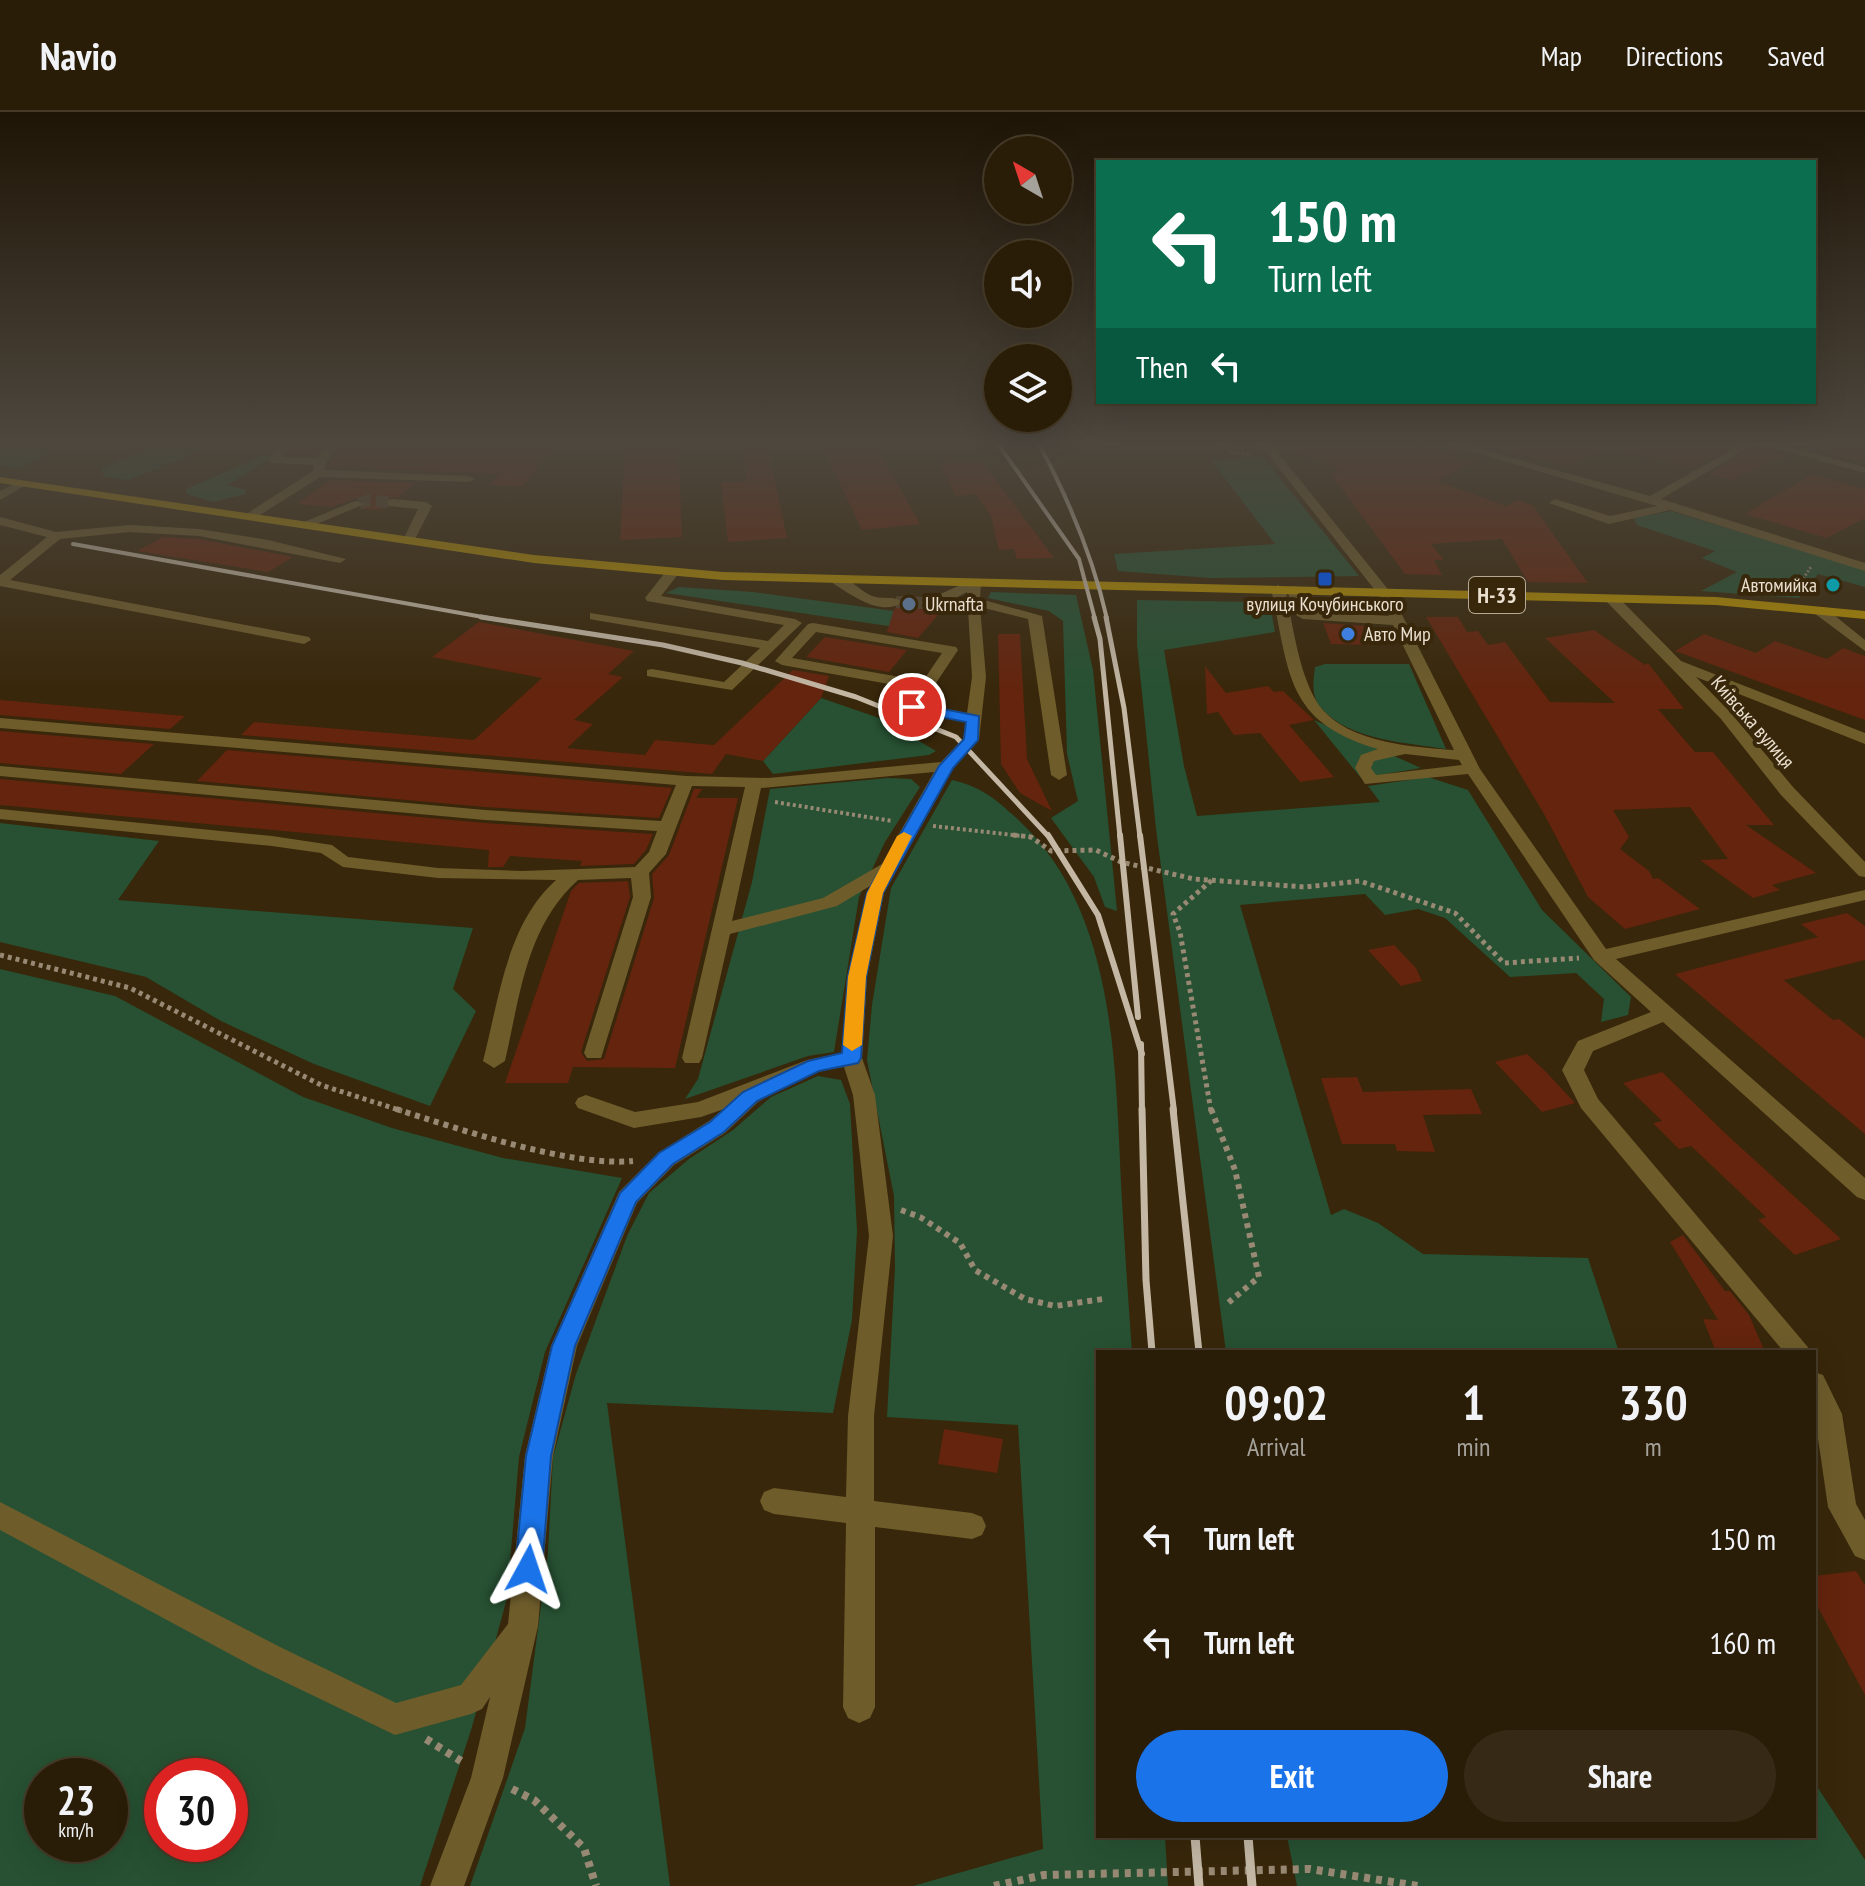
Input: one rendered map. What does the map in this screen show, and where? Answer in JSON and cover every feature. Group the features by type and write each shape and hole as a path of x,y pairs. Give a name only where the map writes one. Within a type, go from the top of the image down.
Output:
{"main road":[{"name":"Н-33","path":"323,527 548,561 672,573 836,579 974,592 1286,590 1611,598 1784,607 1865,615"}],"street":[{"path":"22,527 56,536 105,527 172,528 305,549 340,559"},
{"path":"409,540 416,527"},
{"path":"1331,527 1384,593 1469,762 1601,956 1865,1191"},
{"path":"1737,527 1865,567"},
{"path":"0,582 56,536"},
{"path":"652,673 727,687 795,623 652,598 672,573"},
{"path":"836,579 871,601 896,602"},
{"path":"0,582 304,640"},
{"path":"1286,590 1303,615 1399,622"},
{"path":"1286,590 1296,669 1313,708 1349,733 1405,752"},
{"path":"859,1707 861,1416 881,1236 864,1095 852,1058 857,977 875,893 946,766 971,740 979,677 974,592"},
{"path":"935,621 932,603 974,592 1035,616 1059,775"},
{"name":"Київська вулиця","path":"1611,598 1726,716 1787,791 1865,872"},
{"path":"1819,610 1865,647"},
{"path":"595,616 773,646"},
{"path":"927,686 782,661 813,627 951,650 927,686 912,707 974,719"},
{"path":"1672,662 1865,739"},
{"path":"0,723 686,781 752,790 946,766"},
{"path":"1384,752 1405,752 1469,762 1371,781 1363,768 1367,758 1384,752"},
{"path":"0,771 485,815 668,827"},
{"path":"0,814 272,841 326,849 343,862 438,873 572,875 640,872 657,854 686,781"},
{"path":"692,1058 752,790"},
{"path":"721,930 830,902 888,868"},
{"path":"594,1053 642,897 640,872"},
{"path":"494,1061 532,920 551,891 572,875"},
{"path":"1601,956 1865,895"},
{"path":"1664,1014 1585,1046 1573,1070 1589,1103 1797,1350"},
{"path":"586,1103 634,1120 701,1109 814,1065 852,1058"},
{"path":"447,1886 487,1778 523,1626 539,1456 564,1346 627,1198 666,1159 717,1127 750,1097 776,1081"},
{"path":"1816,1387 1829,1414 1842,1507 1865,1547"},
{"path":"774,1501 862,1509 972,1526"},
{"path":"0,1515 269,1658 395,1719 471,1698 523,1626"}],"path":[{"path":"1784,607 1820,553"},
{"path":"752,790 912,825 1031,837 1051,851 1096,850 1121,862 1212,880 1305,887 1360,881 1455,913 1504,963 1601,956"},
{"path":"1212,880 1173,914 1180,932 1213,1121 1235,1170 1259,1277 1228,1303"},
{"path":"0,955 130,988 321,1085 461,1130 612,1163 666,1159"},
{"path":"876,1200 920,1217 960,1243 975,1270 1025,1299 1055,1306 1103,1299"},
{"path":"994,1886 1044,1875 1310,1869 1418,1886"}],"green space":[{"path":"1262,527 1319,527 1359,576 1211,578 1118,571 1114,554 1275,544"},
{"path":"1642,527 1723,527 1865,570 1865,587 1818,574 1799,598 1701,591 1737,572 1702,558 1715,551"},
{"path":"679,587 753,592 894,611 922,631 666,593"},
{"path":"991,592 1076,595 1093,670 1117,911 1105,907 1094,877 1051,818 1078,801 1067,754 1063,621 1049,611 988,598"},
{"path":"1137,600 1258,602 1272,615 1275,632 1164,650 1184,766 1197,816 1380,802 1368,786 1428,777 1468,790 1542,910 1631,997 1628,1015 1601,1022 1604,999 1576,973 1510,977 1445,918 1418,909 1385,915 1365,894 1240,905 1331,1215 1344,1209 1378,1223 1423,1254 1588,1258 1618,1350 1226,1350 1156,829 1137,645"},
{"path":"1325,664 1409,664 1446,749 1363,734 1334,719 1318,704 1314,694 1315,667"},
{"path":"821,698 882,719 936,751 929,755 773,774 763,761"},
{"path":"1314,720 1421,768 1361,778"},
{"path":"888,778 911,779 920,787 885,842 859,897 834,1052 808,1056 685,1099 698,1079 752,882 770,789"},
{"path":"952,780 970,785 992,798 1047,851 1072,892 1090,938 1103,986 1111,1035 1132,1350 1096,1350 1096,1838 1165,1838 1168,1886 913,1886 1043,1849 1018,1425 887,1417 895,1268 894,1196 867,1060 872,1005 891,888"},
{"path":"0,823 159,841 118,900 473,928 453,989 476,1011 430,1106 314,1064 221,1021 146,977 0,942"},
{"path":"0,969 115,996 303,1097 392,1128 503,1158 622,1178 545,1352 519,1457 507,1598 472,1727 420,1886 0,1886"},
{"path":"818,1076 841,1080 850,1104 857,1231 852,1320 833,1413 607,1403 670,1886 470,1886 525,1728 548,1552 553,1457 576,1374 627,1236 649,1193 689,1159 733,1130 771,1097"},
{"path":"1816,1785 1865,1860 1865,1886 1297,1886 1287,1838 1816,1838"}],"building":[{"path":"621,527 682,527 682,537 620,540"},
{"path":"726,527 785,527 787,538 728,542"},
{"path":"860,527 893,527 862,530"},
{"path":"994,527 1031,527 1054,558 1017,559 1014,549 999,550"},
{"path":"1370,527 1548,527 1588,583 1528,582 1502,539 1431,544 1444,560 1434,560 1442,575 1405,574"},
{"path":"1789,527 1848,527 1827,538"},
{"path":"163,537 199,539 293,557 268,572 137,551"},
{"path":"903,598 921,599 917,604 926,607 924,614 939,614 918,638 887,632 894,609 906,603"},
{"path":"1426,617 1458,617 1467,632 1478,631 1488,645 1505,642 1550,702 1615,703 1545,638 1594,630 1645,665 1648,663 1684,709 1658,709 1695,752 1713,752 1774,825 1746,825 1816,873 1772,885 1780,890 1753,898 1700,860 1728,859 1690,807 1613,810 1629,837 1620,849 1649,871 1653,879 1658,878 1700,909 1625,929 1588,897 1544,814"},
{"path":"479,622 634,651 608,674 623,677 574,720 593,724 567,748 645,755 655,740 714,745 793,670 829,676 821,698 763,761 726,754 712,774 241,735 254,722 474,740 542,678 432,657"},
{"name":"Авто Мир","path":"1323,623 1367,626 1374,645 1331,644"},
{"path":"998,634 1020,634 1027,759 1052,811 1020,793 1001,764"},
{"path":"1704,634 1756,653 1775,641 1827,659 1843,648 1865,656 1865,720 1675,651"},
{"path":"825,637 907,650 889,672 806,657"},
{"path":"1205,666 1226,693 1268,686 1274,692 1283,691 1314,720 1289,725 1334,777 1300,782 1260,733 1234,735 1218,712 1207,714"},
{"path":"0,700 185,716 170,729 0,715"},
{"path":"0,731 154,744 121,774 0,763"},
{"path":"227,750 672,788 659,818 485,807 197,781"},
{"path":"0,779 485,823 653,834 646,850 634,864 580,866 582,861 510,856 503,867 488,867 489,850 0,805"},
{"path":"694,789 702,789 696,798 738,798 675,1068 573,1067 568,1083 505,1083 571,891 579,883 628,881 630,897 581,1052 587,1061 604,1059 654,898 652,874 669,855"},
{"path":"1847,913 1865,926 1865,960 1784,980 1833,1020 1839,1019 1865,1039 1865,1134 1675,974 1818,937 1801,924"},
{"path":"1394,945 1416,968 1422,981 1401,986 1368,950"},
{"path":"1527,1054 1575,1103 1542,1112 1495,1062"},
{"path":"1662,1072 1841,1239 1795,1255 1758,1220 1766,1217 1691,1146 1679,1149 1653,1123 1662,1121 1623,1083"},
{"path":"1357,1077 1363,1092 1471,1089 1482,1114 1423,1115 1435,1152 1397,1151 1395,1144 1342,1144 1321,1078"},
{"path":"1683,1235 1725,1291 1730,1291 1749,1315 1764,1350 1715,1350 1703,1319 1718,1320 1670,1242"},
{"path":"944,1429 1003,1439 997,1473 938,1464"},
{"path":"1856,1571 1865,1585 1865,1695 1816,1604 1816,1576"}],"tunnel":[{"path":"896,602 927,603"}],"railway":[{"path":"1056,527 1079,559 1095,619"},
{"path":"1078,527 1107,619"},
{"path":"73,544 494,619"},
{"path":"481,617 494,619"},
{"path":"1094,617 1100,639 1120,837"},
{"path":"1106,617 1124,708 1140,837"},
{"path":"494,619 663,645 742,663 856,697 956,737 1049,837"},
{"path":"1048,835 1098,915 1141,1051"},
{"path":"1120,835 1138,1017"},
{"path":"1140,835 1174,1111"},
{"path":"1141,1044 1141,1051"},
{"path":"1141,1051 1142,1111"},
{"path":"1142,1109 1146,1280 1152,1350"},
{"path":"1173,1109 1199,1350"},
{"path":"1195,1838 1199,1886"},
{"path":"1248,1838 1252,1886"}],"slow traffic":[{"path":"852,1045 857,977 875,893 904,836"}],"place":[{"name":"вулиця Кочубинського","path":"1325,579"},
{"name":"Автомийка","path":"1833,585"},
{"name":"Ukrnafta","path":"909,604"},
{"name":"Авто Мир","path":"1348,634"}],"route":[{"path":"528,1569 539,1456 564,1346 627,1198 666,1159 717,1127 750,1097 776,1081 814,1065 852,1058 857,977 875,893 946,766 971,740 974,719 912,707"}]}
